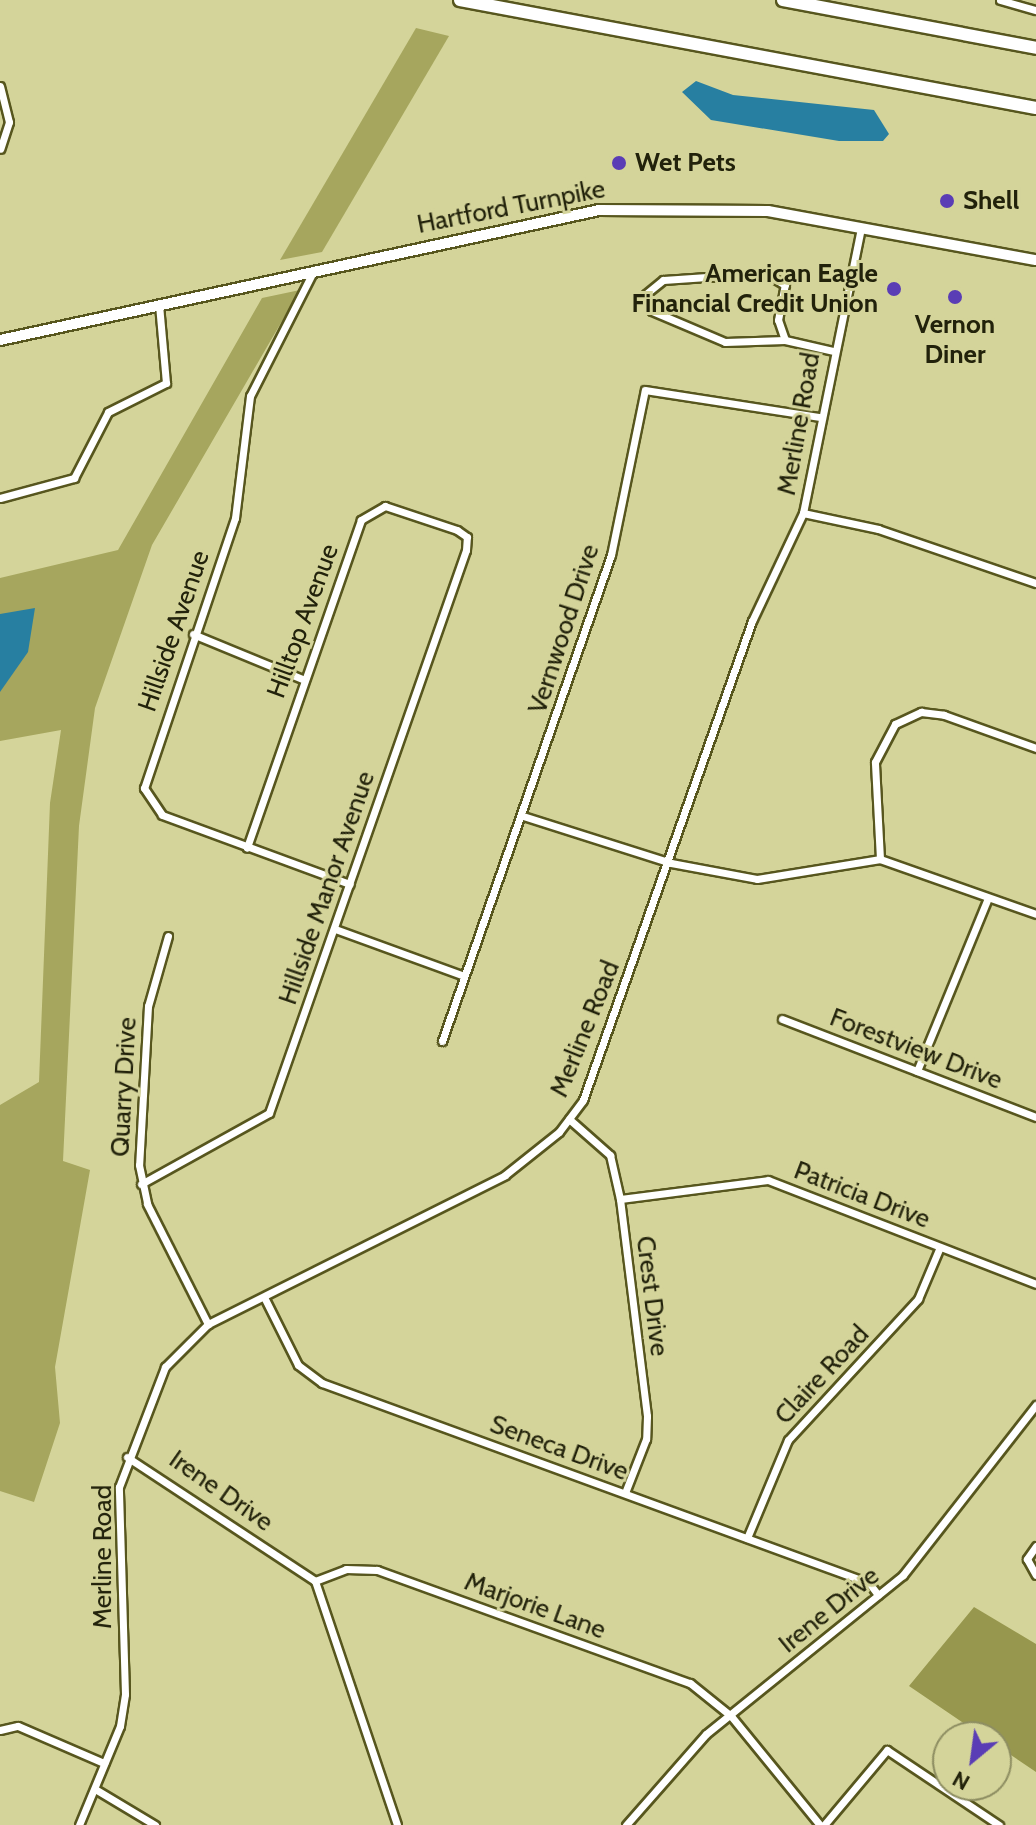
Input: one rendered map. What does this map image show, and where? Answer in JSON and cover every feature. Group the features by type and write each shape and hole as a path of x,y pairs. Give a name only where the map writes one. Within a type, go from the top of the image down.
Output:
{"highway":[{"path":"460,0 1036,108"},
{"path":"783,0 1036,48"}],"main road":[{"name":"Hartford Turnpike","path":"0,340 599,210 739,209 1036,260"}],"street":[{"path":"1000,0 1036,10"},
{"path":"0,86 9,122 0,149"},
{"name":"Merline Road","path":"79,1825 95,1789 125,1694 118,1533 127,1457 165,1367 208,1324 505,1175 569,1119 583,1100 671,863 752,621 803,513 833,351 861,228"},
{"name":"Hillside Avenue","path":"314,270 250,396 235,518 193,634 144,788 162,815 350,884"},
{"path":"785,340 778,320 785,285 765,273 663,280 646,294 652,311 725,342 785,340 833,351"},
{"path":"0,498 74,478 108,412 166,383 159,304"},
{"name":"Vernwood Drive","path":"442,1041 523,816 611,555 645,390 820,417"},
{"name":"Hilltop Avenue","path":"247,848 302,679 371,509 385,506 467,537"},
{"path":"803,513 1036,583"},
{"name":"Hillside Manor Avenue","path":"141,1184 269,1113 335,929 467,537"},
{"path":"193,634 302,679"},
{"path":"880,859 875,762 895,724 921,712 944,715 1036,748"},
{"path":"523,816 671,863 757,879 880,859 1036,914"},
{"path":"917,1071 988,898"},
{"path":"335,929 464,976"},
{"name":"Quarry Drive","path":"168,936 148,1006 141,1184 208,1324"},
{"name":"Forestview Drive","path":"782,1019 1036,1117"},
{"name":"Crest Drive","path":"569,1119 610,1155 620,1199 647,1416 625,1493"},
{"name":"Patricia Drive","path":"620,1199 768,1180 1036,1284"},
{"name":"Claire Road","path":"747,1538 788,1440 918,1299 940,1247"},
{"name":"Seneca Drive","path":"264,1297 311,1377 869,1583 878,1595"},
{"name":"Irene Drive","path":"626,1825 731,1716 903,1575 1036,1405"},
{"name":"Irene Drive","path":"127,1457 315,1581"},
{"path":"1036,1546 1027,1559 1036,1575"},
{"name":"Marjorie Lane","path":"315,1581 346,1569 377,1570 690,1683 731,1716 822,1825"},
{"path":"315,1581 397,1825"},
{"path":"0,1730 18,1726 104,1763"},
{"path":"822,1825 887,1750 999,1825"},
{"path":"95,1789 155,1825"}],"shaded area":[{"path":"416,28 449,36 322,252 280,260"},
{"path":"300,290 152,545 95,708 79,826 63,1161 90,1170 55,1367 60,1423 34,1502 0,1491 0,1105 39,1082 50,803 61,730 0,741 0,578 118,550 262,298"},
{"path":"974,1607 1036,1644 1036,1772 1012,1756 1012,1721 960,1721 909,1686"}],"water":[{"path":"696,81 733,95 874,110 889,134 883,141 839,141 711,120 682,92"},
{"path":"35,608 28,652 0,692 0,614"}],"place":[{"name":"Wet Pets","path":"619,163"},
{"name":"Shell","path":"947,201"},
{"name":"American Eagle Financial Credit Union","path":"894,289"},
{"name":"Vernon Diner","path":"955,297"}]}
